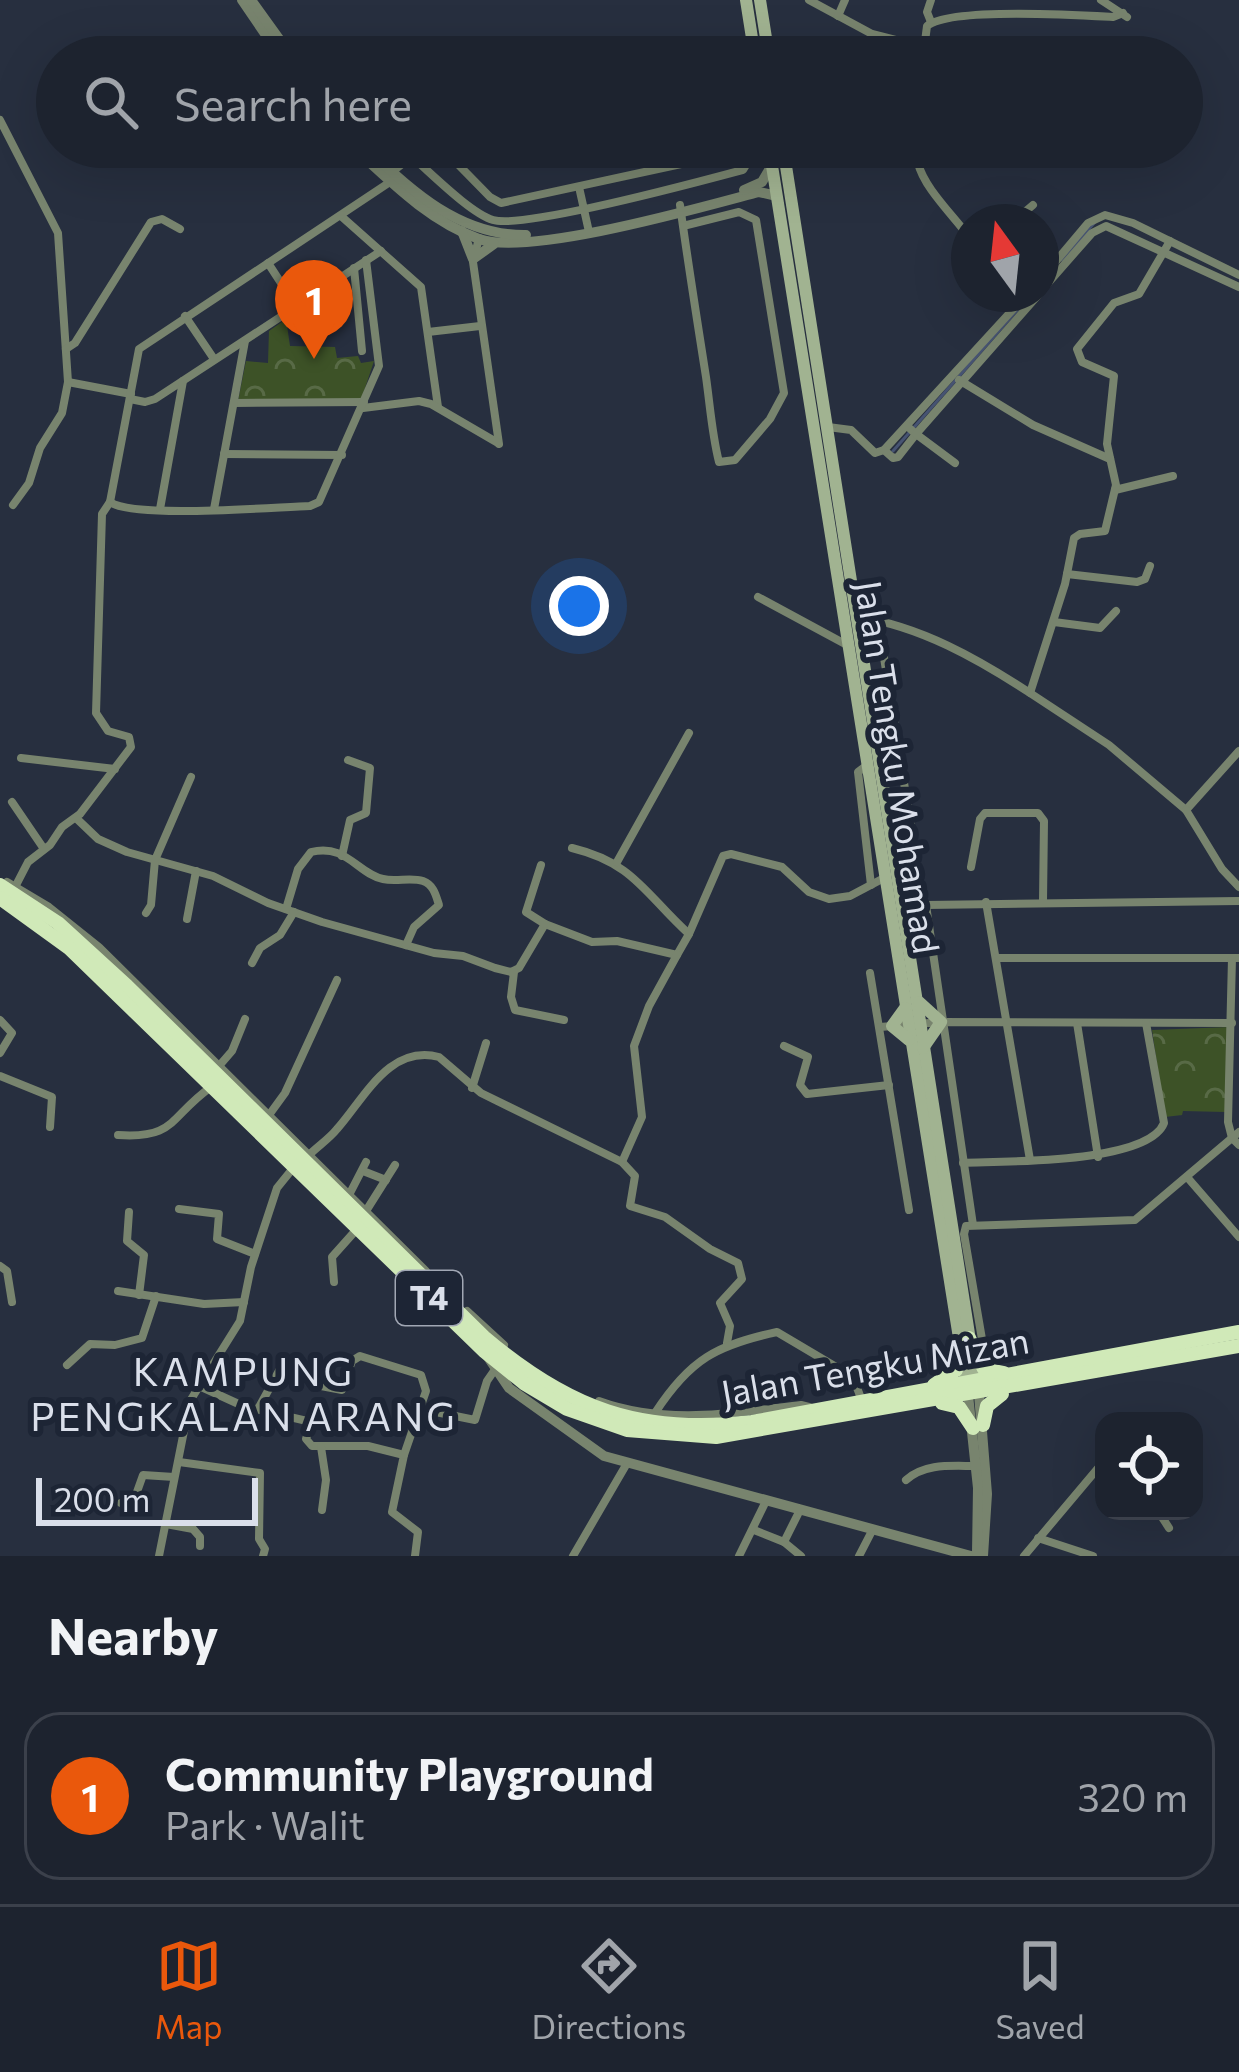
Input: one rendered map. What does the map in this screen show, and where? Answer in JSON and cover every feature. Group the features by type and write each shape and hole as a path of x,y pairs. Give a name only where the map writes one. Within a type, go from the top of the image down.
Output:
{"highway":[{"name":"Jalan Tengku Mizan","path":"5,893 69,948 497,1367 567,1409 627,1430 716,1437 920,1396"},
{"name":"Jalan Tengku Mizan","path":"5,893 58,923 110,970 484,1337 539,1381 615,1414 717,1426 862,1401 973,1389 1239,1332"},
{"path":"964,1342 987,1371 1029,1378"},
{"path":"920,1396 951,1376 964,1342"},
{"name":"Jalan Tengku Mizan","path":"1029,1378 1239,1346"},
{"path":"920,1396 959,1406 978,1426 995,1397 1029,1378"}],"main road":[{"path":"746,0 752,36"},
{"path":"760,0 766,36"},
{"name":"Jalan Tengku Mohamad","path":"772,168 866,766 878,882 904,1008 899,1025"},
{"name":"Jalan Tengku Mohamad","path":"786,168 915,996 899,1025"},
{"path":"797,328 803,326 807,300"},
{"path":"899,1025 917,1044 941,1022 915,996"},
{"name":"Jalan Tengku Mohamad","path":"899,1025 917,1044 973,1389"}],"street":[{"path":"242,0 267,36"},
{"path":"251,0 277,36"},
{"path":"809,0 878,36"},
{"path":"838,16 845,0"},
{"path":"927,36 932,0"},
{"path":"931,22 941,17 1015,13 1125,15 1101,0"},
{"path":"0,120 58,233 68,382 62,412 13,505"},
{"path":"379,168 440,219 462,231 531,236 589,229"},
{"path":"384,168 496,243"},
{"path":"400,168 341,216 139,349 110,502 101,514 96,713 108,731 131,740 115,770 76,818 62,826 5,893 49,908 99,947 464,1309 541,1374 609,1404 654,1414 706,1417 801,1405 813,1410"},
{"path":"426,168 493,220 509,221 584,208 744,168"},
{"path":"459,168 497,202 660,168"},
{"path":"681,208 748,189 762,182 770,168"},
{"path":"920,168 924,183 951,212"},
{"path":"579,187 589,229"},
{"path":"473,260 496,243 589,229 759,192 777,196"},
{"path":"681,208 683,226 719,462 735,460 781,403 784,386 753,216 739,212 683,226"},
{"path":"341,216 421,286 438,406"},
{"path":"66,349 75,343 151,222 162,219 180,229"},
{"path":"1059,261 1080,239 1106,226 1239,274"},
{"path":"234,404 419,401 438,406 499,444 473,260 462,231"},
{"path":"473,260 480,235"},
{"path":"1059,267 1080,239"},
{"path":"1167,246 1239,286"},
{"path":"1030,694 1074,538 1108,528 1115,490 1108,438 1114,376 1082,362 1078,349 1114,304 1139,294 1167,246"},
{"path":"68,382 145,403 380,251"},
{"path":"110,502 119,508 214,510 315,504 322,499 379,366 366,260"},
{"path":"268,263 296,306"},
{"path":"354,268 362,351"},
{"path":"986,346 1013,312"},
{"path":"887,453 1021,312"},
{"path":"185,316 214,359"},
{"path":"428,332 480,326"},
{"path":"214,510 245,340"},
{"path":"957,378 1033,425 1110,460"},
{"path":"160,509 184,379"},
{"path":"826,427 850,430 875,454 898,457 911,430"},
{"path":"911,430 955,463"},
{"path":"224,454 342,455"},
{"path":"1115,490 1173,476"},
{"path":"1067,574 1137,582 1150,566"},
{"path":"758,597 848,646"},
{"path":"1054,622 1100,628 1116,611"},
{"path":"856,616 970,656 1109,745 1186,810 1239,887"},
{"path":"878,620 973,1225"},
{"path":"616,862 689,733"},
{"path":"1186,810 1239,751"},
{"path":"21,758 115,770"},
{"path":"342,856 350,820 365,816 370,768 348,760"},
{"path":"146,913 152,905 155,860 191,776"},
{"path":"12,802 44,849"},
{"path":"971,867 982,815 1038,813 1044,821 1043,901"},
{"path":"76,818 103,842 196,871 290,910 514,972"},
{"path":"572,848 616,862 689,934"},
{"path":"252,963 260,948 280,935 298,868 311,852 320,850 359,862 377,877 424,881 431,886 439,905 414,927 406,945"},
{"path":"622,1162 642,1117 643,1101 633,1063 641,1023 689,934 723,856 782,867 820,898 850,896 878,882"},
{"path":"541,865 526,912 592,942 617,941 676,956"},
{"path":"187,920 196,871"},
{"path":"924,908 930,902 1239,901"},
{"path":"986,902 1030,1160"},
{"path":"545,924 514,972 511,997 515,1010 564,1020"},
{"path":"996,958 1235,958 1228,1122 1237,1138 1135,1220 966,1226 982,1341 990,1352 1018,1354"},
{"path":"870,973 899,1025 889,1084 909,1210"},
{"path":"268,1115 285,1093 337,980"},
{"path":"219,1066 232,1051 245,1018"},
{"path":"0,1020 12,1033 0,1053"},
{"path":"1077,1023 1098,1157"},
{"path":"963,1163 1098,1157 1157,1135 1163,1126 1146,1023"},
{"path":"899,1025 1232,1023"},
{"path":"472,1088 486,1043"},
{"path":"784,1046 808,1058 800,1085 807,1094 889,1084"},
{"path":"309,1155 373,1084 401,1061 425,1054 439,1057 472,1088 622,1162 635,1172 630,1206 665,1217 741,1268 742,1280 720,1303 730,1326 727,1343"},
{"path":"0,1076 52,1097 50,1127"},
{"path":"118,1135 152,1136 212,1086"},
{"path":"366,1211 395,1165"},
{"path":"159,1556 197,1385 232,1339 278,1188 295,1166"},
{"path":"349,1195 364,1167 386,1180"},
{"path":"1187,1177 1239,1237"},
{"path":"179,1209 219,1214 217,1239 255,1254"},
{"path":"129,1212 127,1240 144,1255 139,1295"},
{"path":"334,1282 332,1257 357,1229"},
{"path":"0,1266 7,1270 12,1303"},
{"path":"118,1291 204,1304 244,1301"},
{"path":"67,1365 90,1344 115,1345 145,1336 157,1296"},
{"path":"654,1414 694,1366 727,1343 781,1334 853,1378 862,1401"},
{"path":"321,1386 342,1390 352,1361 366,1358 421,1375 427,1385 392,1512 418,1532 415,1556"},
{"path":"497,1367 509,1388 604,1456 626,1465 977,1556 988,1494 973,1389"},
{"path":"421,1409 475,1420 497,1367"},
{"path":"258,1409 280,1369"},
{"path":"197,1385 258,1409 307,1421 307,1443 368,1446 404,1455"},
{"path":"978,1426 982,1537 993,1556"},
{"path":"321,1447 326,1480 322,1510"},
{"path":"179,1462 260,1473 263,1556"},
{"path":"573,1556 626,1465"},
{"path":"906,1480 937,1466 977,1466"},
{"path":"1024,1556 1095,1472"},
{"path":"121,1503 133,1503 142,1475 174,1477"},
{"path":"739,1556 766,1501"},
{"path":"784,1542 800,1510"},
{"path":"1164,1520 1169,1528"},
{"path":"166,1524 193,1529 200,1546"},
{"path":"859,1556 873,1529"},
{"path":"754,1530 784,1542 801,1556"},
{"path":"958,1552 982,1537"},
{"path":"1038,1538 1092,1556"}],"green space":[{"path":"286,319 290,346 335,347 337,358 358,356 361,363 374,361 361,400 238,401 246,361 268,363 269,331"},
{"path":"1230,1027 1226,1112 1183,1111 1165,1117 1152,1030"}],"waterway":[{"path":"1062,260 1095,222"},
{"path":"893,451 1016,312"}],"place":[{"name":"Community Playground","path":"314,359"}],"district":[{"name":"KAMPUNG PENGKALAN ARANG","path":"244,1394"}]}
